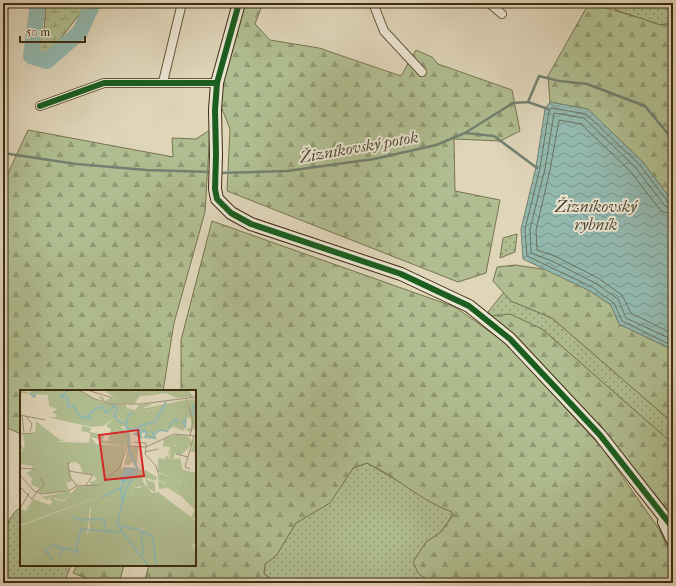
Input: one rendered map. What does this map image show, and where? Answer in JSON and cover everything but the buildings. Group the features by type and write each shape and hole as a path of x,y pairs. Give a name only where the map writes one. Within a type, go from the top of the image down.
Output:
{"street":[{"path":"163,82 182,3"},
{"path":"239,3 217,83 215,110 215,189 217,198 230,213 251,224 401,274 469,306 510,339 600,436 673,528"},
{"path":"373,3 384,31 422,72"},
{"path":"490,3 502,14"},
{"path":"40,106 104,83 217,83"},
{"path":"659,512 673,541"}],"green space":[{"path":"46,3 88,3 51,51 37,56 34,52 44,31"},
{"path":"241,3 263,3 255,24 270,40 319,48 401,76 416,50 432,57 438,64 512,90 520,131 500,141 454,139 455,191 500,200 486,273 458,282 227,191 230,129 217,96"},
{"path":"589,3 660,25 673,23 673,202 642,161 588,110 550,102 548,76"},
{"path":"612,3 673,3 673,23 660,25 616,10"},
{"path":"28,130 173,157 172,138 196,139 210,130 205,212 174,323 163,390 20,390 20,434 3,426 3,184"},
{"path":"212,221 455,307 507,344 603,449 659,529 673,559 673,583 431,583 418,573 413,562 426,542 441,532 453,515 452,512 430,502 389,475 367,463 353,468 330,503 296,523 276,556 265,564 264,574 277,583 144,583 149,566 196,566 196,390 181,390 181,340"},
{"path":"517,234 515,252 500,258 503,238"},
{"path":"515,265 549,270 590,291 611,305 619,324 673,350 673,423 552,318 511,301 493,281 497,267"},
{"path":"504,292 511,301 552,318 673,423 673,444 542,329 490,316 488,312"},
{"path":"510,314 542,329 673,444 673,522 490,316"},
{"path":"367,463 452,512 453,514 441,532 426,542 418,573 431,583 277,583 264,574 265,564 276,556 296,523 329,503 353,468"},
{"path":"18,509 20,509 20,566 71,566 64,583 3,583 5,533 12,516"},
{"path":"76,566 124,566 119,583 99,583 73,573"}],"water":[{"name":"Žizníkovský rybník","path":"550,102 588,109 642,161 673,202 673,350 619,324 611,305 590,291 523,259 521,229 536,167 545,109"}],"waterway":[{"path":"38,3 31,56 47,61 80,32 93,3"},
{"name":"Žizníkovský potok","path":"218,173 287,171 374,159 436,145 465,133 513,103 528,102 539,76 559,81 587,84 645,106 673,140"},
{"path":"528,102 548,109"},
{"path":"465,133 494,136 537,168"},
{"name":"Žizníkovský potok","path":"3,153 76,164 146,170 211,172"}],"cycle path":[{"path":"239,3 217,83 215,110 215,189 217,199 231,213 251,224 401,274 469,306 510,339 600,435 673,528"},
{"path":"40,106 104,83 217,83"}]}
